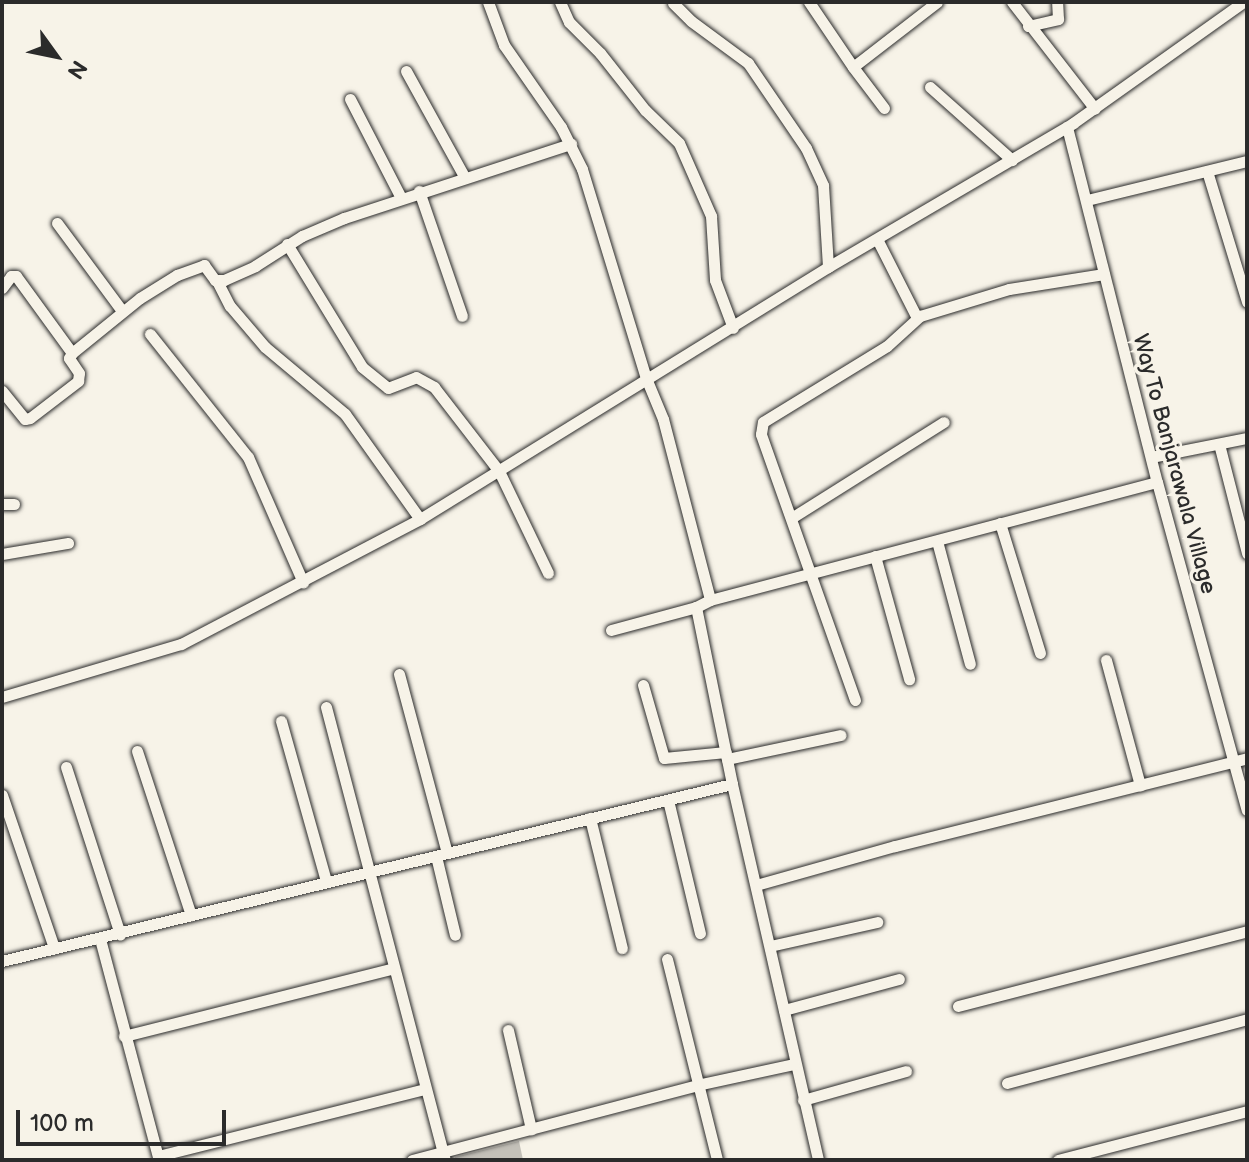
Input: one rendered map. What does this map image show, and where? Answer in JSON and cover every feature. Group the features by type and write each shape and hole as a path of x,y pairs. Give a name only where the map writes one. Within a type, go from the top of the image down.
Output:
{"street":[{"path":"488,2 504,45 571,144 582,169 646,378 663,419 710,600"},
{"path":"560,2 569,22 645,110 679,143 711,216 715,280 733,328"},
{"path":"809,2 884,108"},
{"path":"853,67 937,2"},
{"path":"1012,2 1095,109"},
{"path":"1028,26 1058,19 1057,2"},
{"path":"2,697 181,644 420,519 828,267 878,241 1067,127 1095,109 1228,6 1243,2"},
{"path":"673,3 691,21 748,63 806,148 823,185 828,267"},
{"path":"406,71 465,178"},
{"path":"930,87 1012,160"},
{"path":"350,99 401,198"},
{"name":"Way To Banjarawala Village","path":"1067,127 1157,482 1231,761 1247,810"},
{"path":"217,281 255,266 287,244 419,191 571,144"},
{"path":"1087,200 1247,161"},
{"path":"1207,171 1247,302"},
{"path":"419,191 462,316"},
{"path":"57,223 122,311"},
{"path":"878,241 917,318"},
{"path":"287,244 362,367 388,388 411,377 428,381 499,471 526,533 548,573"},
{"path":"2,391 28,419 78,381 79,373 69,358 72,353 161,283 206,266 230,306 265,347 345,414 420,519"},
{"path":"855,700 793,517 761,434 763,422 887,346 917,318 1009,289 1104,274"},
{"path":"2,288 11,276 16,276 72,353"},
{"path":"150,334 248,457 303,582"},
{"path":"793,517 944,422"},
{"path":"1151,457 1247,438"},
{"path":"1219,444 1247,553"},
{"path":"611,630 810,572 1157,482"},
{"path":"1000,523 1040,653"},
{"path":"937,541 970,664"},
{"path":"2,554 68,543"},
{"path":"875,556 909,679"},
{"path":"696,607 732,784 818,1160"},
{"path":"1106,660 1140,785"},
{"path":"399,674 442,854 455,935"},
{"path":"643,685 664,758 727,756 841,735"},
{"path":"326,707 444,1156"},
{"path":"281,721 326,881"},
{"path":"137,751 191,915"},
{"path":"756,885 1247,758"},
{"path":"66,767 120,934"},
{"path":"2,961 732,784"},
{"path":"2,795 54,948"},
{"path":"668,800 700,933"},
{"path":"590,818 622,948"},
{"path":"770,946 877,922"},
{"path":"958,1006 1247,931"},
{"path":"100,939 158,1158 425,1089"},
{"path":"667,959 717,1160"},
{"path":"124,1036 394,968"},
{"path":"784,1010 899,979"},
{"path":"1007,1083 1247,1019"},
{"path":"508,1030 531,1129"},
{"path":"412,1160 444,1156 531,1129 697,1085 794,1064"},
{"path":"803,1100 906,1071"},
{"path":"1058,1160 1247,1111"}],"building":[{"path":"519,1141 523,1160 456,1160 455,1157"}]}
